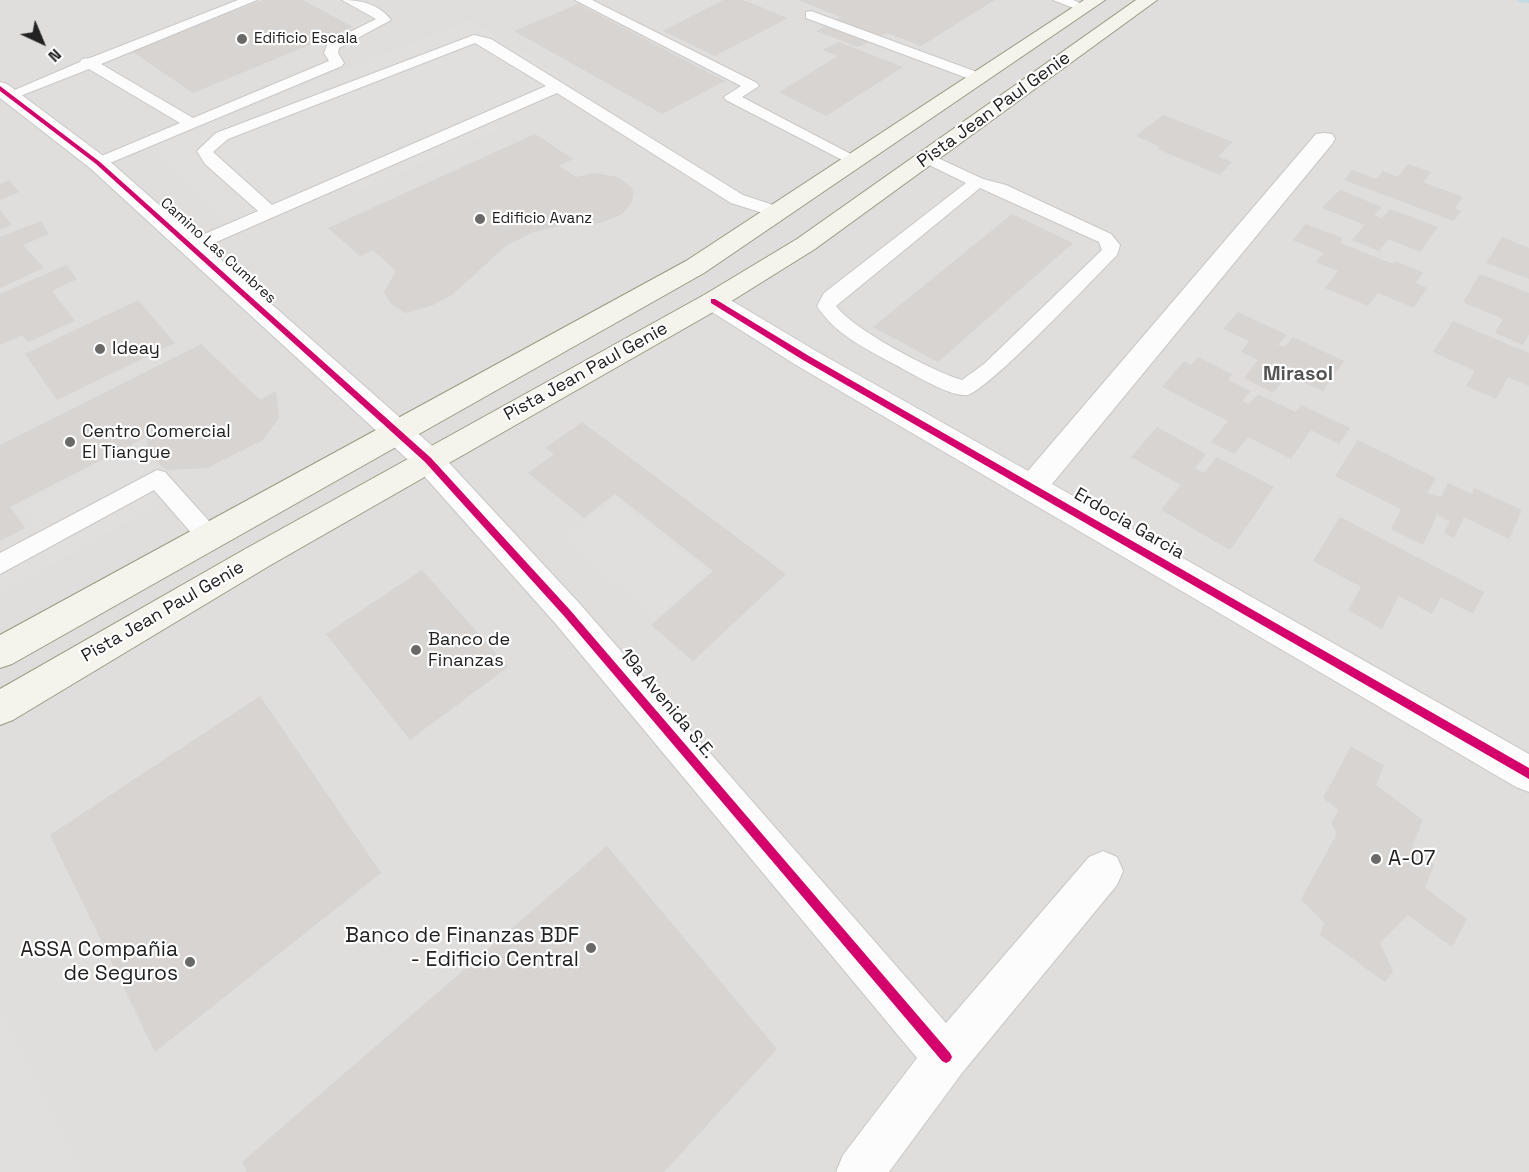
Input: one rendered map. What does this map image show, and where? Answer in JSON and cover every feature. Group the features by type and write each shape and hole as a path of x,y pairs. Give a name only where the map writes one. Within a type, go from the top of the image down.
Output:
{"main road":[{"name":"Pista Jean Paul Genie","path":"0,653 209,537 411,446 713,301 806,244 1148,0"},
{"name":"Pista Jean Paul Genie","path":"1,707 779,213 1090,4"},
{"path":"411,446 422,444 427,436 448,420 645,309 695,267"}],"street":[{"name":"Camino Las Cumbres","path":"5,92 98,163 411,446"},
{"path":"1032,487 1324,139"},
{"name":"Erdocia Garcia","path":"713,301 1032,487 1526,763"},
{"name":"19a Avenida S.E.","path":"411,446 567,613 946,1057"},
{"path":"860,1172 946,1057 1103,871"}],"lane":[{"path":"5,92 250,0"},
{"path":"98,163 337,63 331,53 333,46 384,20 379,14 349,0"},
{"path":"582,0 752,86 731,97 856,161"},
{"path":"1060,0 1090,4"},
{"path":"812,15 980,78"},
{"path":"270,212 211,161 205,151 222,136 474,39 486,42 737,199 779,213"},
{"path":"87,63 192,124"},
{"path":"192,246 558,87"},
{"path":"927,158 1105,238 1111,244 1112,251 991,369 966,388 955,386 852,331 830,314 826,306 831,297 977,182"},
{"path":"0,564 157,478 209,537"}],"shaded area":[{"path":"0,0 1529,0 1529,1172 0,1172"},
{"path":"471,20 577,85 491,124 500,129 357,192 343,187 237,234 147,147"},
{"path":"134,447 155,472 189,487 0,594 0,551 37,530 22,506"},
{"path":"615,498 709,571 656,617 562,539"},
{"path":"0,1005 81,1172 0,1172"}],"building":[{"name":"Edificio Escala","path":"263,0 303,0 353,27 193,93 130,50"},
{"path":"723,0 743,0 788,18 715,56 663,31"},
{"path":"798,0 995,0 921,46 887,33 858,47 816,31 841,17"},
{"path":"578,4 725,81 662,114 514,31"},
{"path":"839,42 903,67 826,116 779,92 838,56 822,50"},
{"path":"1163,115 1233,142 1218,156 1232,162 1220,175 1157,149 1160,147 1136,136"},
{"name":"Edificio Avanz","path":"535,134 573,159 559,166 576,177 594,173 618,177 634,190 632,202 622,214 601,223 562,225 534,232 507,245 452,295 431,306 405,313 391,304 384,292 396,271 373,250 360,256 328,228"},
{"path":"1408,164 1431,172 1423,182 1463,197 1455,208 1461,211 1454,221 1344,180 1352,170 1376,179 1383,171 1398,177"},
{"path":"9,180 19,192 0,200 0,184"},
{"path":"1340,190 1382,207 1374,215 1382,218 1390,209 1438,227 1420,252 1388,239 1379,251 1352,240 1365,225 1322,208"},
{"path":"0,210 12,225 0,230"},
{"path":"1012,214 1073,243 938,362 873,327"},
{"path":"41,221 49,234 23,245 44,268 0,288 0,237"},
{"path":"1306,224 1343,238 1340,243 1393,264 1395,261 1423,272 1416,283 1427,288 1414,308 1378,293 1368,306 1325,288 1338,271 1316,262 1324,253 1293,240"},
{"path":"1502,237 1529,248 1529,279 1486,263"},
{"path":"66,265 77,279 52,291 75,321 28,342 22,335 0,345 0,294"},
{"path":"1480,274 1529,293 1529,334 1523,345 1495,333 1503,319 1463,302"},
{"name":"Ideay","path":"138,300 175,343 57,400 25,354"},
{"path":"1238,312 1287,335 1278,345 1285,347 1293,337 1344,361 1323,391 1287,375 1273,393 1244,378 1258,360 1241,352 1249,341 1223,329"},
{"path":"1453,321 1529,353 1529,386 1508,377 1496,399 1466,386 1475,371 1433,352"},
{"name":"Centro Comercial El Tiangue","path":"201,344 260,400 276,391 279,418 263,440 207,468 166,470 148,453 146,437 10,507 25,528 0,541 0,445"},
{"path":"1198,357 1232,374 1228,380 1251,391 1242,401 1249,404 1258,394 1296,412 1301,405 1350,428 1339,444 1311,430 1291,459 1248,437 1234,454 1211,442 1228,421 1162,387 1184,361 1191,365"},
{"path":"582,422 786,574 693,661 651,625 713,571 615,494 584,518 528,473 554,454 545,448"},
{"path":"1157,427 1206,454 1195,468 1204,473 1217,457 1274,487 1230,550 1161,510 1181,485 1131,457"},
{"path":"1358,440 1436,478 1427,493 1441,497 1448,483 1472,494 1474,488 1522,510 1509,539 1464,517 1454,538 1444,533 1450,521 1437,515 1423,545 1391,529 1401,509 1335,476"},
{"path":"1340,517 1484,592 1473,614 1441,597 1432,614 1399,596 1382,629 1348,610 1361,587 1313,561"},
{"name":"Banco de Finanzas","path":"422,570 508,667 410,740 326,634"},
{"name":"ASSA Compañia de Seguros","path":"260,696 381,873 155,1052 50,835"},
{"name":"A-07","path":"1351,746 1384,766 1376,785 1423,820 1412,846 1434,865 1425,888 1467,919 1452,947 1408,915 1380,943 1393,971 1385,982 1320,935 1324,923 1301,899 1337,834 1331,822 1339,810 1323,798"},
{"name":"Banco de Finanzas BDF - Edificio Central","path":"607,846 777,1049 664,1172 247,1172 242,1162"}],"waterway":[{"path":"1522,0 1529,1"}],"cycle path":[{"path":"0,88 98,163 428,460 567,613 946,1057"},
{"path":"713,301 806,358 1529,774"}],"place":[{"name":"Edificio Escala","path":"242,39"},
{"name":"Edificio Avanz","path":"480,219"},
{"name":"Ideay","path":"100,349"},
{"name":"Centro Comercial El Tiangue","path":"70,442"},
{"name":"Banco de Finanzas","path":"416,650"},
{"name":"A-07","path":"1376,859"},
{"name":"Banco de Finanzas BDF - Edificio Central","path":"591,948"},
{"name":"ASSA Compañia de Seguros","path":"190,962"}],"district":[{"name":"Mirasol","path":"1298,375"}]}
